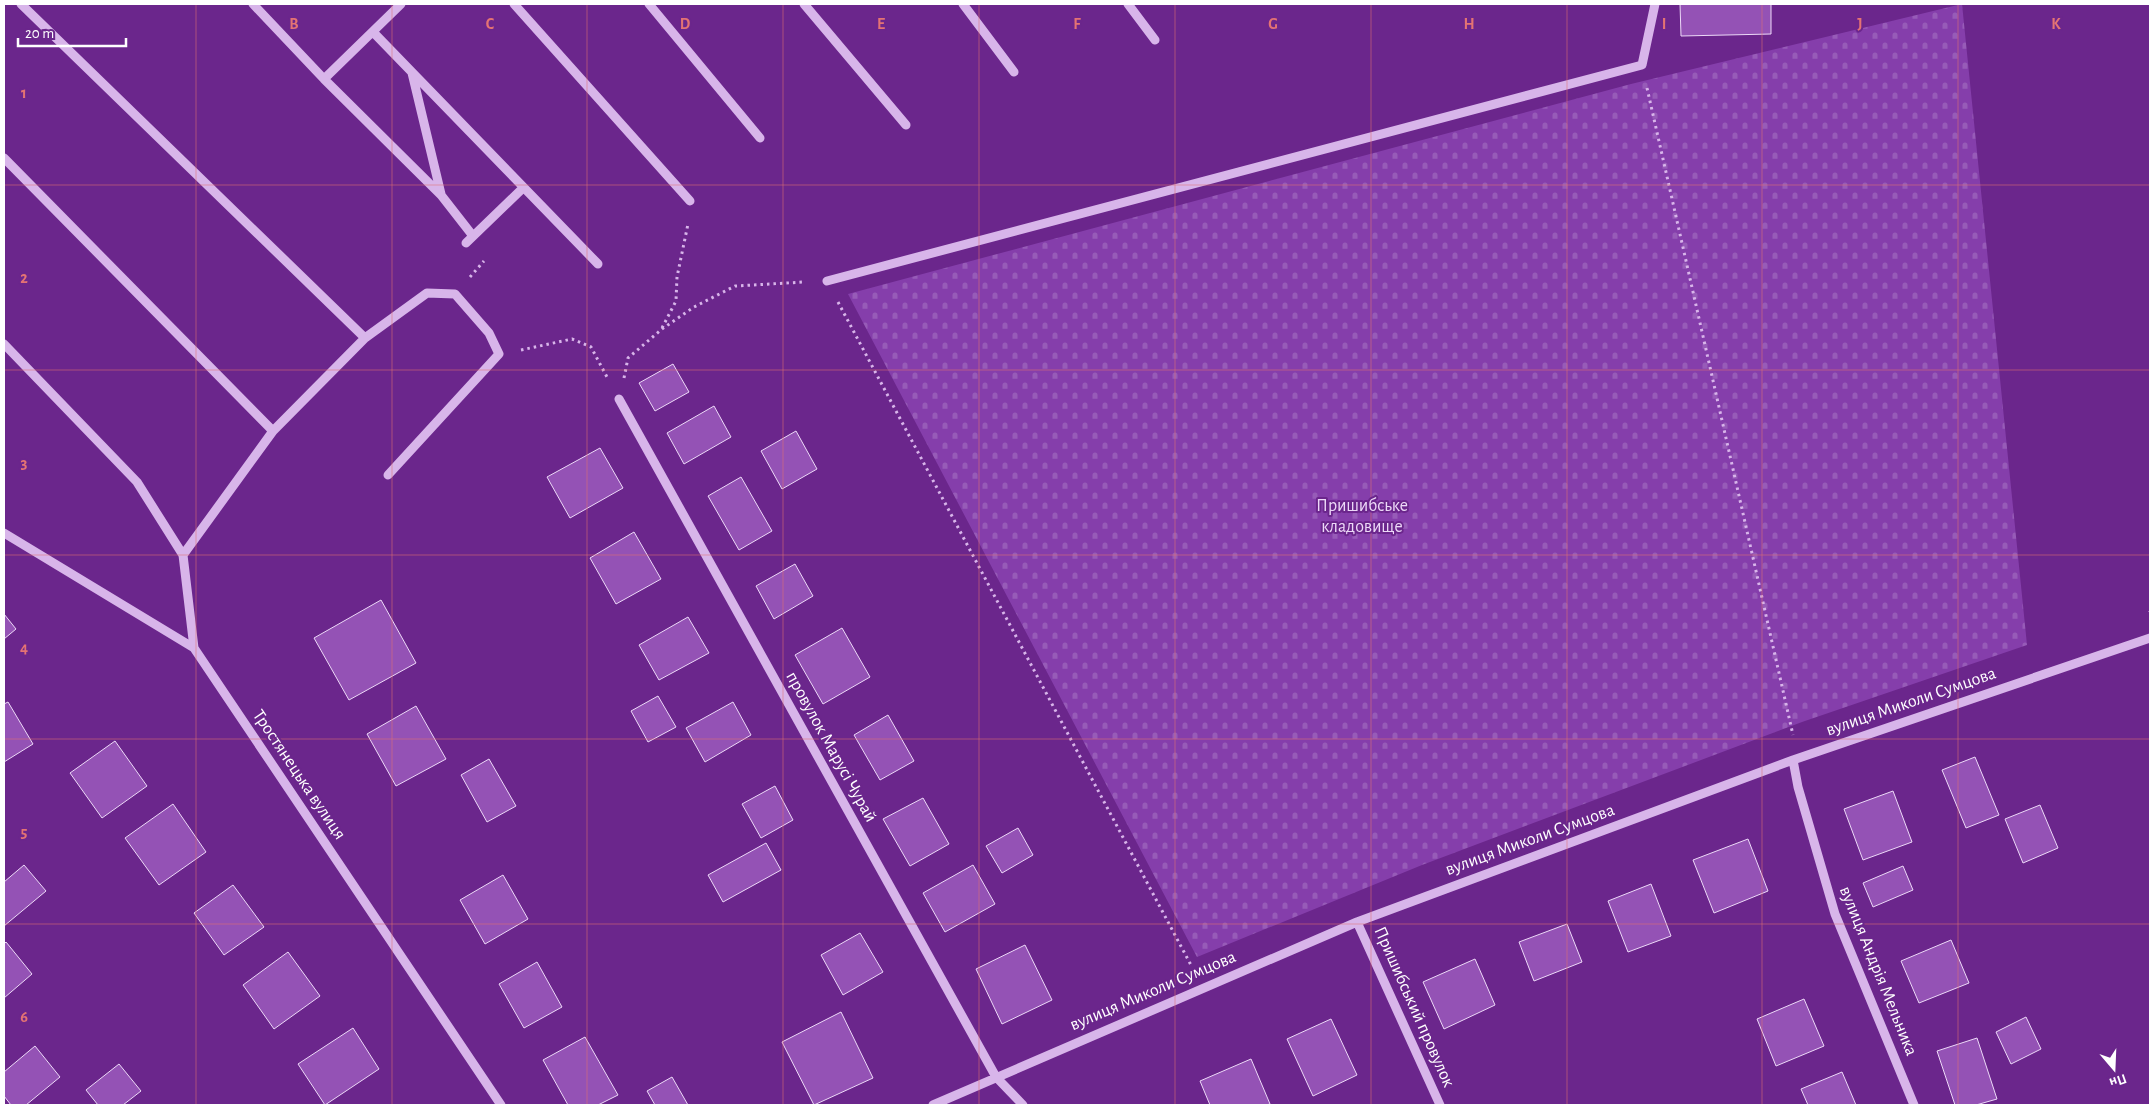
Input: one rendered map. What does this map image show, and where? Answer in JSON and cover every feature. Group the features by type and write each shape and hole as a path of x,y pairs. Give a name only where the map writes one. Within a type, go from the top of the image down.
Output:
{"street":[{"path":"21,4 365,338"},
{"path":"253,4 324,79 442,195 473,236"},
{"path":"324,79 401,4"},
{"path":"514,4 690,201"},
{"path":"649,4 760,138"},
{"path":"804,4 906,125"},
{"path":"963,4 1014,72"},
{"path":"1128,4 1155,40"},
{"path":"827,281 1642,65 1655,4"},
{"path":"373,32 598,264"},
{"path":"412,72 442,195"},
{"path":"4,158 273,431"},
{"path":"466,244 523,188"},
{"path":"183,555 273,431 365,338 428,293 455,294 489,333 500,354 388,475"},
{"path":"4,344 137,482 183,555 194,648"},
{"name":"провулок Марусі Чурай","path":"619,399 996,1076 1023,1105"},
{"name":"Тростянецька вулиця","path":"4,533 194,648 501,1105"},
{"name":"вулиця Миколи Сумцова","path":"933,1105 996,1076 1357,922 1793,760 2150,638"},
{"name":"вулиця Андрія Мельника","path":"1793,760 1798,786 1835,914 1914,1105"},
{"name":"Пришибський провулок","path":"1357,922 1440,1105"}],"path":[{"path":"1642,65 1793,737"},
{"path":"662,329 676,301 677,277 686,237 690,201"},
{"path":"619,399 628,358 662,329 694,307 735,286 827,281 1203,988"},
{"path":"500,354 572,339 591,347 619,399"}],"green space":[{"name":"Пришибське кладовище","path":"1962,4 2027,645 1802,722 1422,865 1197,957 848,294 1631,84"}],"building":[{"path":"1680,4 1771,4 1771,34 1681,36"},
{"path":"673,364 689,392 655,411 639,383"},
{"path":"714,406 731,437 684,464 667,433"},
{"path":"796,431 817,469 782,489 761,451"},
{"path":"600,448 623,488 570,518 547,477"},
{"path":"741,477 772,531 739,550 708,496"},
{"path":"634,532 661,579 616,604 590,558"},
{"path":"795,564 813,596 774,619 756,586"},
{"path":"381,600 416,663 349,700 314,638"},
{"path":"4,614 16,629 4,639"},
{"path":"688,617 709,653 659,680 639,645"},
{"path":"842,628 870,677 823,704 795,655"},
{"path":"658,696 676,727 648,742 631,711"},
{"path":"8,702 33,744 4,762 4,704"},
{"path":"733,702 751,735 705,762 686,728"},
{"path":"416,706 446,759 396,786 367,734"},
{"path":"888,715 914,761 880,780 854,735"},
{"path":"115,741 147,786 102,818 70,773"},
{"path":"1975,757 1999,815 1966,828 1942,770"},
{"path":"489,759 516,806 487,822 461,775"},
{"path":"775,786 793,820 761,838 742,804"},
{"path":"1893,791 1912,842 1863,860 1844,809"},
{"path":"923,798 949,844 910,866 883,819"},
{"path":"173,804 206,852 159,885 125,838"},
{"path":"2040,805 2058,848 2023,863 2005,819"},
{"path":"1018,828 1033,855 1002,873 986,846"},
{"path":"1748,839 1768,891 1714,913 1693,860"},
{"path":"766,843 781,870 723,902 708,875"},
{"path":"24,865 46,891 4,926 4,882"},
{"path":"973,865 995,904 945,932 923,893"},
{"path":"1903,866 1913,890 1873,907 1863,883"},
{"path":"503,875 528,919 485,944 460,900"},
{"path":"1651,884 1671,936 1628,952 1608,901"},
{"path":"233,885 264,927 224,955 194,913"},
{"path":"1567,924 1582,962 1534,981 1519,942"},
{"path":"860,933 883,972 843,995 821,955"},
{"path":"1951,940 1969,983 1919,1003 1901,961"},
{"path":"6,942 32,974 4,998 4,944"},
{"path":"1025,945 1052,1000 1002,1024 976,969"},
{"path":"288,952 320,996 274,1029 243,985"},
{"path":"1475,959 1495,1005 1444,1029 1423,982"},
{"path":"537,962 562,1007 524,1028 499,984"},
{"path":"1804,999 1824,1046 1776,1066 1757,1019"},
{"path":"841,1012 873,1078 814,1105 782,1042"},
{"path":"2026,1017 2041,1049 2011,1064 1996,1032"},
{"path":"1331,1019 1357,1075 1313,1096 1287,1039"},
{"path":"353,1028 379,1069 325,1105 298,1064"},
{"path":"585,1037 618,1095 598,1105 568,1105 543,1060"},
{"path":"1977,1038 1997,1099 1976,1105 1955,1105 1937,1051"},
{"path":"35,1046 60,1077 26,1105 11,1105 4,1096 4,1072"},
{"path":"1251,1059 1270,1104 1210,1105 1200,1081"},
{"path":"119,1064 141,1091 123,1105 98,1105 86,1090"},
{"path":"1842,1072 1856,1105 1808,1105 1801,1089"},
{"path":"672,1077 688,1105 655,1105 647,1091"}]}
